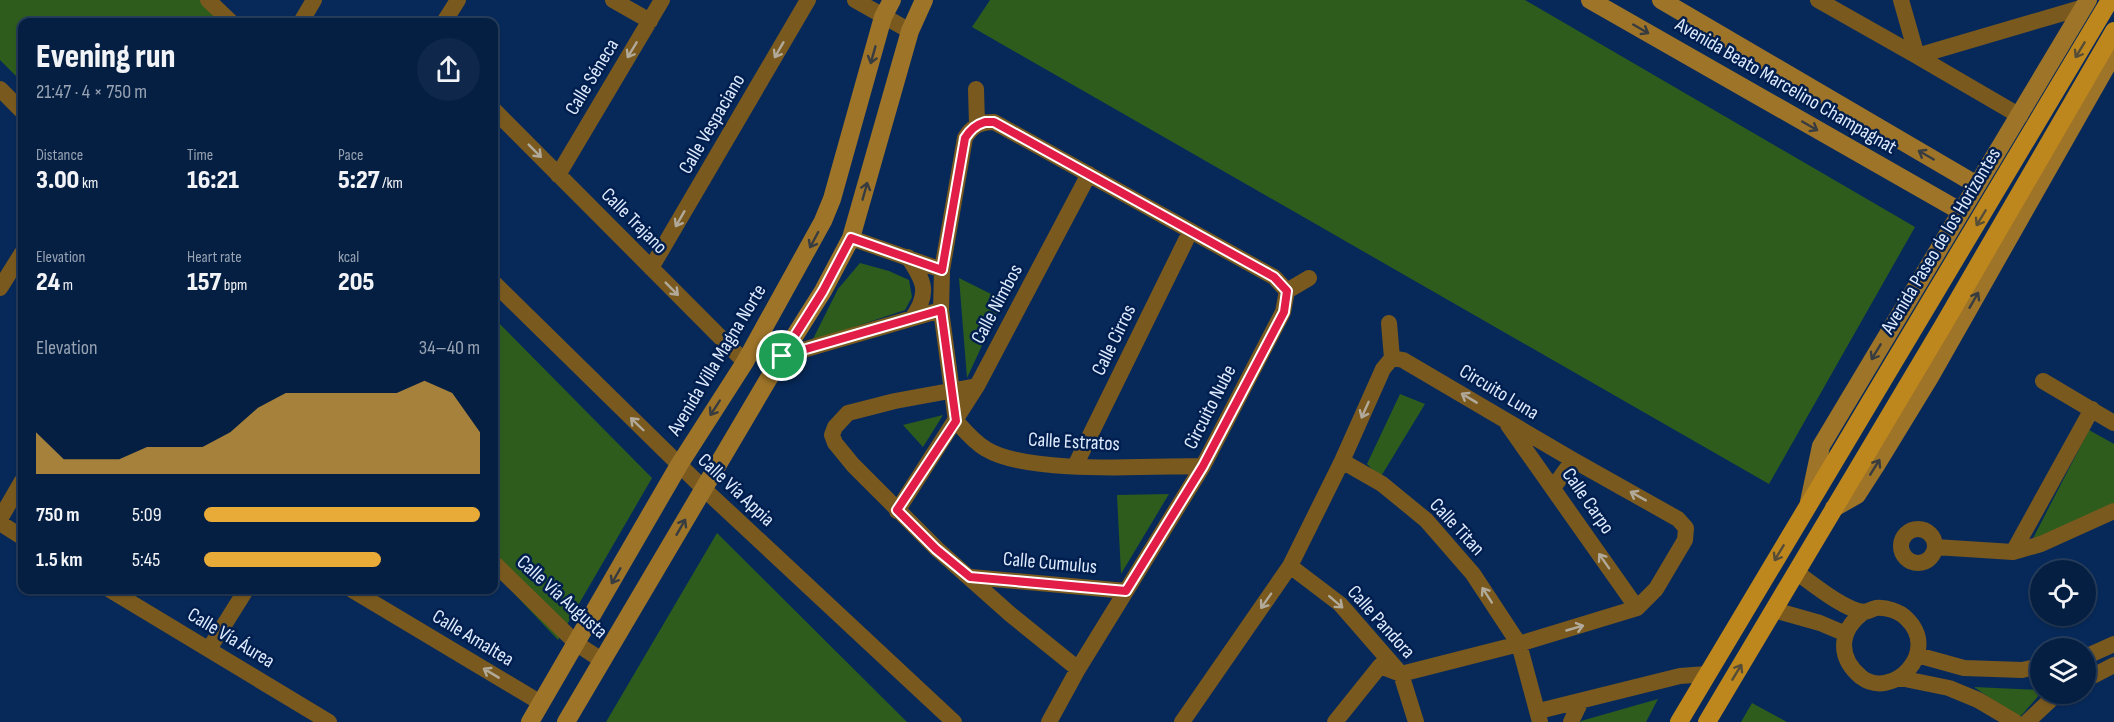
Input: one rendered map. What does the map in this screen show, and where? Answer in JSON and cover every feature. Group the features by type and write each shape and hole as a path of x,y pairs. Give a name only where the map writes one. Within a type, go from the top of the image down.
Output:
{"main road":[{"name":"Avenida Paseo de los Horizontes","path":"1679,722 2110,0"},
{"path":"1707,722 1944,324 2114,32"}],"street":[{"path":"208,0 227,18"},
{"path":"303,18 314,0"},
{"path":"447,18 458,0"},
{"path":"613,0 650,21"},
{"name":"Calle Séneca","path":"558,175 662,0"},
{"name":"Calle Vespaciano","path":"651,268 808,0"},
{"path":"855,0 910,31"},
{"name":"Avenida Villa Magna Norte","path":"530,722 679,465 745,362 824,221 884,17 892,0"},
{"path":"566,722 703,488 823,291 851,238 910,31 924,0"},
{"name":"Avenida Beato Marcelino Champagnat","path":"1661,0 1977,185"},
{"path":"1818,0 2020,116"},
{"path":"1901,0 1917,56"},
{"name":"Avenida Beato Marcelino Champagnat","path":"1597,2 1960,211"},
{"path":"1917,56 2086,3"},
{"name":"Avenida Paseo de los Horizontes","path":"1808,503 1821,446 2086,3"},
{"path":"1834,507 1857,495 1875,468 1936,367 2114,53"},
{"path":"0,89 18,107"},
{"path":"976,89 978,124"},
{"name":"Calle Trajano","path":"498,114 745,362"},
{"path":"956,421 941,310 942,270 965,138 978,124 994,122 1274,277 1287,291 1309,278"},
{"name":"Calle Nimbos","path":"897,510 977,386 1089,174"},
{"name":"Calle Cirros","path":"1075,466 1190,232"},
{"path":"851,238 942,270"},
{"path":"908,257 921,275 924,288 921,304 913,317"},
{"path":"0,288 18,259"},
{"name":"Calle Vía Appia","path":"498,287 703,488 954,722"},
{"name":"Circuito Nube","path":"1049,722 1078,669 1203,466 1284,312 1287,291"},
{"path":"782,356 941,310"},
{"path":"1182,722 1290,566 1342,461 1383,369 1392,358 1389,323"},
{"name":"Circuito Luna","path":"1335,722 1380,666 1401,674 1519,644 1637,608 1656,589 1685,540 1686,528 1678,519 1403,360 1392,358"},
{"path":"2043,381 2114,423"},
{"path":"977,386 951,389 859,409 840,419 826,437 936,549 1010,614 1078,669"},
{"path":"2013,552 2092,409"},
{"name":"Calle Carpo","path":"1503,419 1637,608"},
{"name":"Calle Estratos","path":"956,421 978,443 997,455 1022,462 1075,466 1203,466"},
{"path":"1552,488 1573,460"},
{"name":"Calle Titan","path":"1342,461 1382,484 1426,520 1473,574 1519,644"},
{"path":"18,488 0,521 18,534"},
{"path":"1935,547 2013,552 2041,544 2114,511"},
{"name":"Calle Pandora","path":"1290,566 1340,604 1401,674 1416,722"},
{"name":"Calle Vía Augusta","path":"498,567 577,644 603,661"},
{"path":"1796,572 1834,600 1864,612"},
{"name":"Calle Cumulus","path":"970,577 1126,591"},
{"name":"Calle Vía Áurea","path":"117,594 328,722"},
{"path":"209,649 243,594"},
{"name":"Calle Amaltea","path":"359,594 541,704"},
{"path":"1878,608 1892,609 1905,616 1914,627 1918,641 1917,656 1911,668 1900,678 1883,683 1865,679 1851,668 1844,651 1846,634 1850,625 1864,612 1878,608"},
{"path":"1774,610 1820,623 1846,634"},
{"path":"1519,644 1539,717 1581,701 1680,676 1707,675"},
{"path":"2096,652 2114,644"},
{"path":"1917,656 1964,668 2022,670 2030,668"},
{"path":"2096,674 2114,665"},
{"path":"1900,678 1949,688 1978,700 2015,722"},
{"path":"1571,722 1581,701"},
{"path":"2027,722 2045,704"}],"green space":[{"path":"0,0 203,0 223,18 18,18 18,78 0,60"},
{"path":"990,0 1525,0 1915,227 1769,484 972,27"},
{"path":"860,263 889,271 909,280 912,297 905,310 812,341 838,289"},
{"path":"959,278 1003,300 967,378"},
{"path":"498,322 652,478 558,640 498,576"},
{"path":"1400,394 1425,404 1380,478 1367,464"},
{"path":"943,415 923,447 903,425"},
{"path":"2089,430 2114,444 2114,504 2030,544"},
{"path":"1169,494 1121,574 1117,495"},
{"path":"717,533 907,722 606,722"},
{"path":"1974,687 2030,690 2031,704 2019,718"},
{"path":"1658,699 1646,722 1581,722 1581,721"},
{"path":"1752,703 1787,722 1741,722"}],"route":[{"path":"985,122 994,122 1274,277 1287,291 1284,312 1203,466 1126,591 970,577 936,549 897,510 956,421 941,310 782,356 823,291 851,238 942,270 965,138 970,130 985,122"}]}
